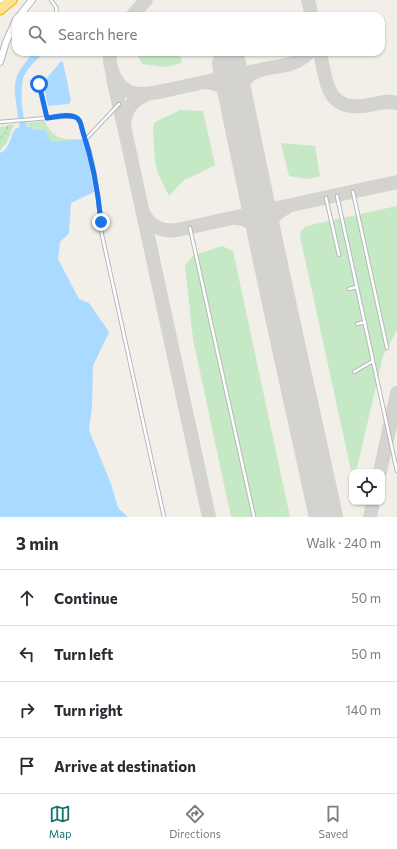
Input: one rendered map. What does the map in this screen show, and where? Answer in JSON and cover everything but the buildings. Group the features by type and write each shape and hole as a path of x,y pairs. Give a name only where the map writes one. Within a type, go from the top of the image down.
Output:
{"highway":[{"path":"0,10 12,0"}],"street":[{"path":"22,12 32,0"},
{"path":"0,61 12,28"}],"lane":[{"path":"51,0 56,7 57,12"},
{"path":"39,84 47,118"},
{"path":"86,139 119,104"},
{"path":"0,122 71,116 80,121 86,139 98,193 102,235 164,517"},
{"path":"353,192 387,348"},
{"path":"337,196 397,471"},
{"path":"326,198 339,255"},
{"path":"190,228 254,517"},
{"path":"349,289 357,287"},
{"path":"357,324 365,322"},
{"path":"354,372 373,361"}],"path":[{"path":"0,139 6,132 8,125"}],"green space":[{"path":"138,56 180,56 182,63 166,67 142,64"},
{"path":"180,110 203,111 215,165 185,179 169,196 159,176 155,163 153,127 155,122"},
{"path":"45,121 48,128 56,136 66,139 84,139 87,155 53,146 32,127 25,123"},
{"path":"14,124 7,142 0,151 0,127"},
{"path":"281,143 315,146 320,176 309,179 289,176"},
{"path":"397,206 397,330 383,356 357,469 351,469 300,236 301,231 306,226"},
{"path":"222,246 233,251 290,517 231,517 193,339 185,265 194,255"}],"water":[{"path":"31,56 40,56 28,69 23,80 22,102 24,117 28,127 32,127 34,130 45,130 50,141 54,142 84,139 94,192 71,203 69,233 60,242 58,259 79,299 89,303 109,332 93,366 92,406 89,430 111,484 118,508 128,517 0,517 0,153 8,146 15,129 20,127 18,121 15,84 16,78"},
{"path":"61,61 63,62 71,100 69,104 48,106 43,83"}],"taxiway":[{"path":"136,12 146,0"},
{"path":"308,0 311,12"},
{"path":"110,56 110,64 114,76 124,89 131,92 137,94 152,93 204,82 220,85 237,103"},
{"path":"237,103 241,87 248,77 256,71 288,64 299,60 304,56"},
{"path":"321,56 325,75 332,94 337,100 345,105 356,106 386,102 397,103"},
{"path":"209,81 255,71"},
{"path":"113,78 123,122"},
{"path":"145,95 132,103 127,111 124,126 209,517"},
{"path":"144,214 147,219 158,228 177,230 397,182"},
{"path":"266,241 271,222 277,214 286,208"},
{"path":"237,218 255,225 266,241"},
{"path":"381,469 397,393"},
{"path":"370,517 372,505"}],"runway":[{"path":"229,64 264,234 326,517"}],"route":[{"path":"39,84 47,118 71,116 80,121 93,168 98,193 101,222"}]}
